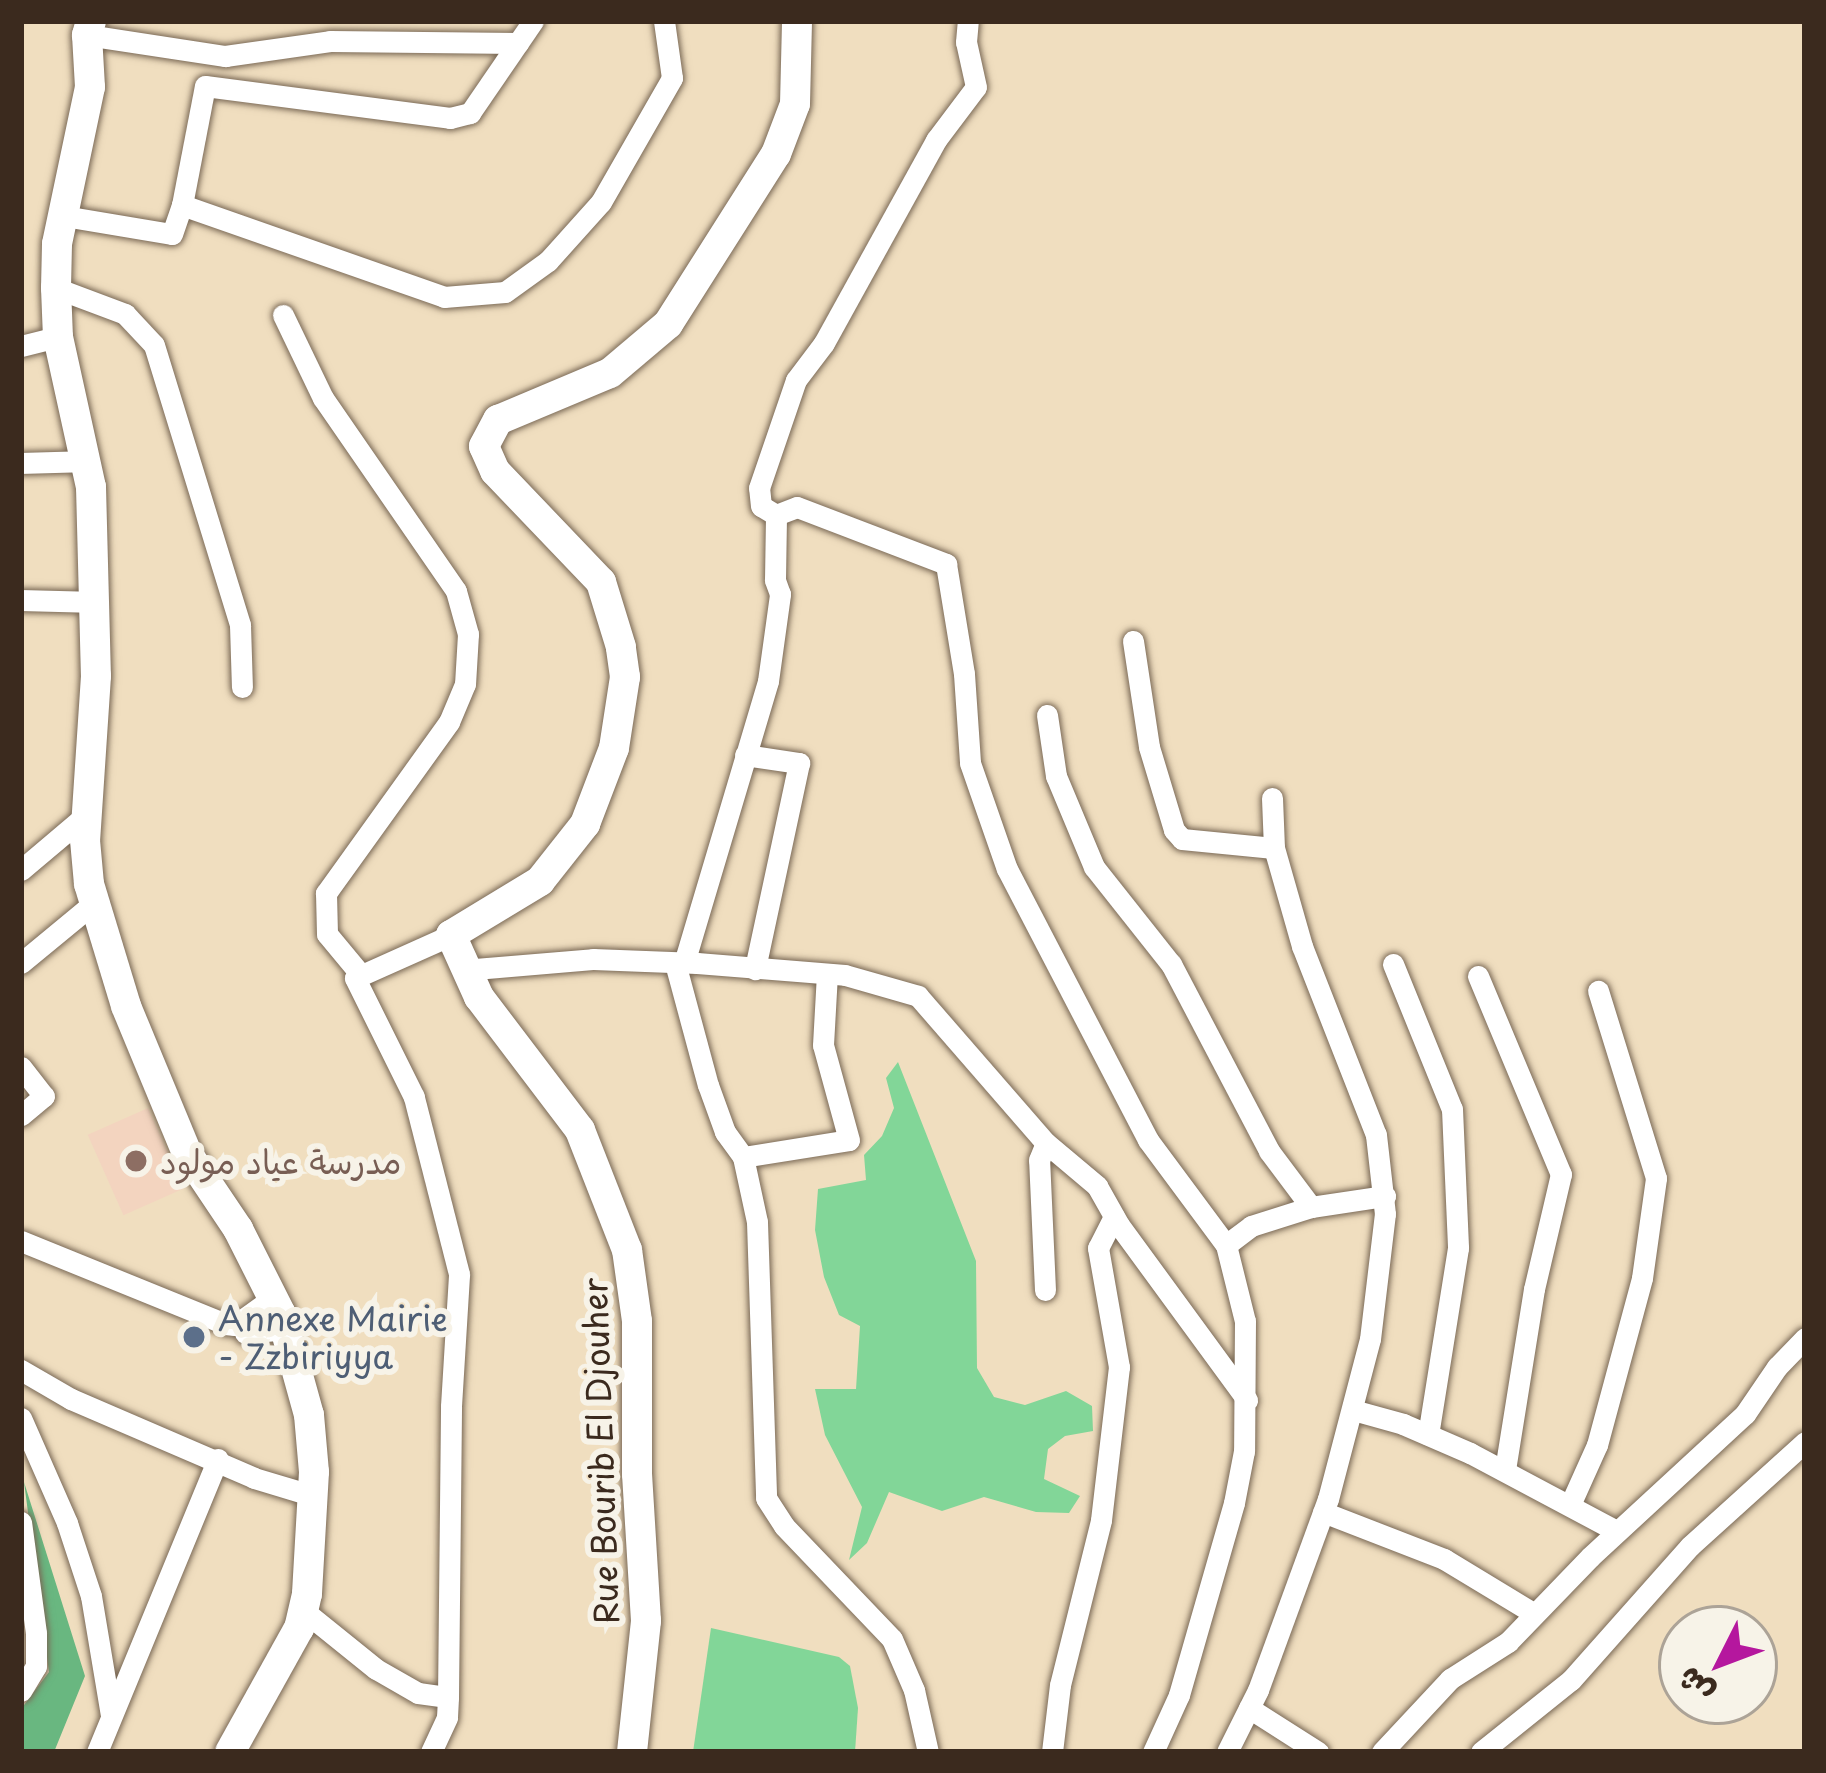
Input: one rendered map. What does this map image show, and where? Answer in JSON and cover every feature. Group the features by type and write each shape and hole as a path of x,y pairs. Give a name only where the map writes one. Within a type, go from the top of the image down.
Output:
{"main road":[{"path":"451,934 540,881 575,841 609,766 625,676 618,624 601,582 495,471 487,458 486,436 498,420 519,408 577,388 628,362 668,324 782,140 795,104 797,21"},
{"path":"89,28 90,87 64,216 56,288 58,338 88,461 96,602 86,815 94,902 126,1006 187,1153 238,1228 274,1297 309,1415 314,1496 304,1611 279,1670 230,1752"},
{"name":"Rue Bourib El Djouher","path":"451,934 463,970 580,1130 627,1250 637,1321 637,1474 646,1621 632,1752"}],"street":[{"path":"64,216 172,234 205,86 449,118 470,113 533,21"},
{"path":"182,205 443,297 505,292 548,261 601,202 672,78 664,21"},
{"path":"968,21 966,42 976,87 936,140 824,344 796,380 759,488 761,506 776,515 797,508 946,564 964,674 970,763 1007,869 1157,1155 1226,1245 1243,1301 1246,1400 1234,1503 1179,1694 1153,1752"},
{"path":"89,28 225,56 330,41 518,44"},
{"path":"56,288 124,314 154,345 240,625 242,687"},
{"path":"283,315 323,398 456,591 468,634 465,684 449,722 326,893 327,934 361,975"},
{"path":"21,346 58,338"},
{"path":"21,463 88,461"},
{"path":"776,515 775,580 780,594 774,649 679,963 708,1084 725,1132 743,1157 762,1280 766,1498 784,1526 856,1596 892,1639 914,1690 928,1752"},
{"path":"21,600 96,602"},
{"path":"1133,641 1149,746 1174,830 1182,839 1274,848"},
{"path":"1047,715 1056,776 1094,867 1171,964 1269,1151 1311,1207"},
{"path":"745,755 799,763 755,969"},
{"path":"1227,1752 1249,1708 1323,1512 1353,1410 1378,1291 1384,1196 1376,1135 1302,946 1274,848 1272,798"},
{"path":"21,870 86,815"},
{"path":"21,963 94,902"},
{"path":"431,1752 447,1717 451,1406 459,1274 414,1097 355,978 451,934"},
{"path":"463,970 593,959 679,963 827,974 918,995 1046,1143 1097,1186 1246,1400"},
{"path":"1394,964 1452,1109 1458,1248 1428,1435"},
{"path":"743,1157 849,1140 823,1045 827,974"},
{"path":"1478,976 1561,1174 1534,1289 1505,1471"},
{"path":"1570,1504 1597,1444 1636,1299 1656,1178 1598,991"},
{"path":"21,1067 44,1096 21,1114"},
{"path":"1045,1290 1039,1183 1046,1143"},
{"path":"1226,1245 1251,1226 1311,1207 1384,1196"},
{"path":"1052,1752 1060,1685 1101,1520 1119,1367 1097,1248 1114,1216"},
{"path":"21,1241 224,1324 235,1325 274,1297"},
{"path":"245,1333 286,1329"},
{"path":"1382,1752 1450,1679 1508,1642 1617,1531 1745,1414 1777,1367 1805,1338"},
{"path":"21,1370 71,1399 263,1482 314,1496"},
{"path":"1353,1410 1428,1435 1617,1531"},
{"path":"21,1418 86,1577 111,1717"},
{"path":"1481,1752 1571,1681 1690,1546 1805,1442"},
{"path":"97,1752 158,1616 218,1460"},
{"path":"1323,1512 1444,1559 1533,1613"},
{"path":"21,1522 36,1666 21,1691"},
{"path":"304,1611 376,1669 418,1694 448,1697"},
{"path":"1249,1708 1318,1752"}],"shaded area":[{"name":"مدرسة عياد مولود","path":"148,1108 184,1188 123,1215 88,1135"}],"green space":[{"path":"898,1062 976,1261 977,1368 994,1397 1025,1405 1066,1391 1092,1406 1093,1431 1065,1436 1048,1449 1044,1479 1080,1496 1069,1513 1036,1512 984,1497 942,1511 889,1492 867,1543 849,1560 862,1507 825,1435 815,1389 856,1389 860,1326 839,1315 824,1277 815,1230 818,1189 866,1180 864,1155 882,1136 894,1108 886,1078"},
{"path":"24,1482 85,1676 54,1752 21,1752 21,1709 49,1672"},
{"path":"711,1628 839,1657 850,1666 858,1708 855,1752 693,1752"}],"place":[{"name":"مدرسة عياد مولود","path":"136,1161"},
{"name":"Annexe Mairie - Zzbiriyya","path":"194,1337"}]}
